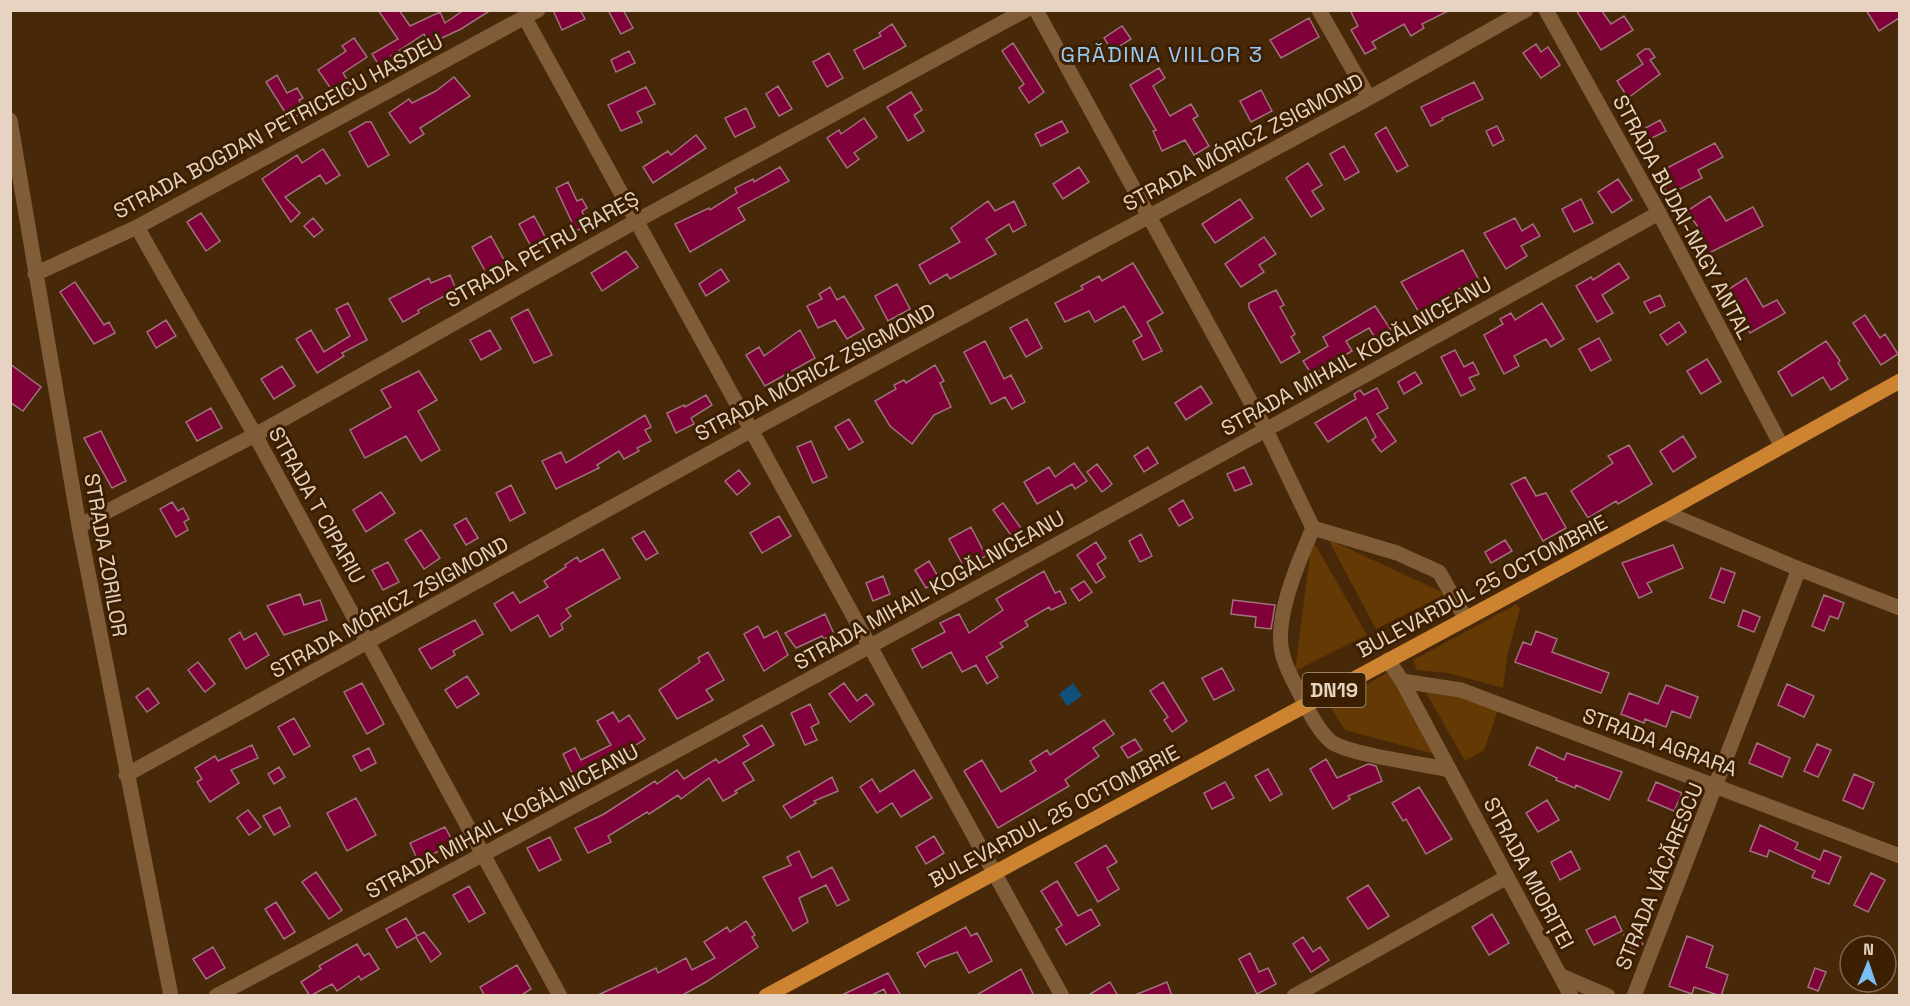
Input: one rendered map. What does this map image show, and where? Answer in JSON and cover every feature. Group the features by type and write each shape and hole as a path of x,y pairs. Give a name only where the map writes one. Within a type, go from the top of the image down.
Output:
{"main road":[{"name":"BULEVARDUL 25 OCTOMBRIE","path":"766,996 995,870 1664,512 1899,381"}],"street":[{"name":"STRADA PETRU RAREȘ","path":"79,526 255,435 638,220 1026,10"},
{"path":"1036,10 1147,217 1266,430 1313,528 1284,609 1280,643 1284,661 1306,705 1325,736 1344,748 1450,770"},
{"path":"1319,10 1369,98"},
{"name":"STRADA MÓRICZ ZSIGMOND","path":"126,775 750,431 1369,98 1526,10"},
{"name":"STRADA BUDAI-NAGY ANTAL","path":"1546,10 1659,213 1781,445"},
{"path":"532,14 750,431 995,870 1062,996"},
{"name":"STRADA BOGDAN PETRICEICU HASDEU","path":"35,274 137,227 532,14"},
{"name":"STRADA ZORILOR","path":"10,120 79,526 171,996"},
{"name":"STRADA MIHAIL KOGĂLNICEANU","path":"216,996 485,855 869,647 1659,213"},
{"name":"STRADA T CIPARIU","path":"137,227 255,435 560,996"},
{"path":"1664,512 1899,608"},
{"path":"1313,528 1396,553 1439,572 1466,619"},
{"name":"STRADA VĂCĂRESCU","path":"1634,996 1718,785 1799,569"},
{"name":"STRADA MIORIȚEI","path":"1388,660 1402,681 1571,996"},
{"name":"STRADA AGRARA","path":"1402,681 1461,690 1718,785 1899,856"},
{"path":"1294,996 1507,877"},
{"path":"1561,976 1608,996"}],"shaded area":[{"path":"1312,539 1367,635 1295,671"},
{"path":"1328,539 1446,594 1376,629"},
{"path":"1517,604 1520,609 1508,652 1503,688 1448,673 1417,670 1413,660"},
{"path":"1390,671 1438,755 1345,730 1330,706"},
{"path":"1424,689 1500,704 1484,750 1465,761"}],"water":[{"path":"1073,683 1082,696 1067,706 1059,694"}],"building":[{"path":"378,10 399,10 410,26 440,12 445,23 464,10 491,10 461,29 429,44 424,34 391,56 396,65 383,72 372,54 398,39"},
{"path":"553,10 580,10 585,19 562,30"},
{"path":"608,10 623,10 633,28 621,34"},
{"path":"1350,10 1450,10 1422,24 1424,28 1411,36 1404,24 1372,42 1376,48 1365,54 1351,30 1358,26"},
{"path":"1576,10 1601,10 1611,24 1624,16 1633,30 1601,50"},
{"path":"1866,10 1899,10 1899,18 1879,31"},
{"path":"1309,18 1319,37 1281,58 1270,40"},
{"path":"892,24 906,46 864,69 854,50 881,36 879,33"},
{"path":"1122,26 1131,39 1112,51 1104,38"},
{"path":"354,38 367,57 343,73 351,86 336,96 318,70 346,51 342,46"},
{"path":"1013,43 1044,92 1029,103 1019,88 1024,84 1002,51"},
{"path":"1536,44 1541,52 1548,47 1560,65 1541,78 1523,53"},
{"path":"1649,49 1655,57 1650,60 1660,74 1628,98 1617,81 1643,64 1637,55"},
{"path":"629,51 635,63 616,72 611,60"},
{"path":"829,53 843,78 827,87 813,62"},
{"path":"1159,68 1165,78 1153,86 1170,116 1191,104 1198,116 1193,119 1209,146 1194,155 1185,140 1162,151 1153,131 1156,130 1130,85"},
{"path":"277,75 287,93 297,88 303,98 299,100 305,111 290,120 266,82"},
{"path":"454,77 470,96 420,128 424,134 410,143 389,113 409,99 412,103 436,91"},
{"path":"1474,82 1483,99 1442,118 1443,120 1431,126 1421,107"},
{"path":"778,86 792,109 779,116 766,94"},
{"path":"646,87 655,104 637,112 642,122 621,131 608,105"},
{"path":"1261,90 1272,111 1251,122 1240,101"},
{"path":"911,92 922,110 914,115 924,131 908,141 887,107"},
{"path":"746,108 755,127 735,137 725,118"},
{"path":"864,118 877,137 854,153 859,159 847,168 827,138 839,130 841,134"},
{"path":"1660,120 1666,131 1648,140 1642,130"},
{"path":"1062,121 1068,132 1041,146 1035,134"},
{"path":"366,122 371,122 389,155 368,167 349,132"},
{"path":"1497,126 1504,140 1493,146 1486,131"},
{"path":"1386,127 1408,166 1397,172 1375,134"},
{"path":"696,135 706,148 653,183 643,167 668,151 671,155"},
{"path":"1715,143 1723,157 1698,170 1702,178 1668,195 1657,173"},
{"path":"1344,146 1359,172 1345,180 1330,154"},
{"path":"323,149 340,175 326,184 320,175 285,197 300,213 291,222 262,179 297,155 302,163"},
{"path":"1308,163 1322,185 1312,191 1324,209 1311,217 1286,178"},
{"path":"780,167 789,181 738,208 745,220 690,252 675,224 709,208 710,210 737,193 735,188 753,179 754,182"},
{"path":"1079,167 1089,182 1063,199 1053,184"},
{"path":"1618,179 1632,200 1612,213 1598,192"},
{"path":"568,182 577,201 582,199 587,208 582,211 588,225 576,231 556,188"},
{"path":"1710,196 1726,221 1753,207 1763,226 1707,254 1697,235 1702,233 1687,211"},
{"path":"1240,199 1253,218 1215,243 1202,224"},
{"path":"1581,199 1593,223 1574,232 1562,209"},
{"path":"988,201 995,211 1014,201 1026,225 1013,232 1009,224 986,239 996,254 950,279 947,274 930,284 919,265 960,242 951,228"},
{"path":"201,213 220,241 206,251 187,222"},
{"path":"534,216 549,244 534,252 519,224"},
{"path":"313,218 323,230 314,237 304,226"},
{"path":"1515,218 1522,231 1533,224 1540,236 1521,246 1527,256 1506,269 1484,233"},
{"path":"491,236 508,267 489,278 472,247"},
{"path":"1264,237 1276,254 1259,265 1264,272 1241,287 1225,264"},
{"path":"1463,250 1481,284 1463,293 1460,288 1420,314 1401,282"},
{"path":"626,251 638,267 602,291 591,273"},
{"path":"1133,263 1163,313 1147,322 1162,351 1143,360 1133,341 1142,336 1124,306 1095,322 1089,311 1065,322 1055,303 1083,289 1081,286 1099,276 1102,281"},
{"path":"1619,263 1629,278 1602,295 1613,313 1597,322 1576,286 1591,277 1593,280"},
{"path":"721,269 729,281 706,296 699,284"},
{"path":"450,275 458,294 445,300 444,296 418,310 419,313 403,322 389,299 429,278 431,283"},
{"path":"1746,278 1763,307 1777,300 1785,313 1750,333 1726,291"},
{"path":"75,282 104,325 109,322 115,333 94,344 60,292"},
{"path":"897,284 910,309 888,321 875,296"},
{"path":"830,287 837,300 844,296 864,329 847,339 835,320 818,328 807,306 822,299 819,294"},
{"path":"1276,290 1284,305 1280,307 1295,334 1291,337 1300,352 1281,363 1249,308 1249,303"},
{"path":"1660,295 1665,306 1650,313 1644,302"},
{"path":"348,303 367,340 342,353 344,356 317,373 296,339 311,330 324,352 350,336 336,309"},
{"path":"1542,303 1564,339 1551,347 1546,339 1514,356 1519,366 1504,374 1484,335 1503,324 1500,319 1511,313 1515,320"},
{"path":"1375,306 1391,330 1376,339 1369,328 1346,341 1352,351 1312,375 1303,361 1328,346 1323,337"},
{"path":"528,309 552,355 534,363 511,318"},
{"path":"1865,315 1880,338 1885,334 1898,354 1881,365 1853,323"},
{"path":"1027,319 1042,348 1026,357 1010,328"},
{"path":"166,320 176,336 156,348 147,332"},
{"path":"1679,322 1686,332 1667,345 1660,335"},
{"path":"490,330 501,349 481,360 470,340"},
{"path":"800,330 815,358 765,386 746,355 759,347 764,356"},
{"path":"1599,338 1611,360 1591,371 1579,349"},
{"path":"985,341 1004,379 1011,375 1025,402 1012,409 1005,397 991,404 964,352"},
{"path":"1826,341 1840,361 1838,363 1848,379 1831,390 1823,377 1792,396 1778,372"},
{"path":"1455,350 1464,367 1473,362 1479,374 1469,378 1475,389 1461,396 1441,357"},
{"path":"1707,359 1721,382 1701,394 1687,371"},
{"path":"10,364 41,387 23,411 10,402"},
{"path":"935,365 944,381 940,383 951,407 934,415 912,444 890,426 875,401 896,389 894,385 904,380 906,383"},
{"path":"282,366 295,386 274,399 261,379"},
{"path":"419,371 437,400 418,411 440,450 421,461 406,436 365,458 350,430 391,407 381,390"},
{"path":"1415,372 1422,383 1404,394 1398,382"},
{"path":"1201,386 1212,403 1186,420 1175,403"},
{"path":"1377,388 1388,408 1377,414 1396,441 1381,452 1372,440 1376,437 1366,417 1328,442 1315,423 1356,399 1354,394 1360,390 1364,395"},
{"path":"706,395 712,405 691,418 694,424 676,433 667,413 684,405 685,407"},
{"path":"211,408 222,428 197,441 186,422"},
{"path":"645,415 651,427 645,430 651,441 637,448 639,451 624,459 619,451 597,465 599,468 556,489 542,461 561,452 566,463"},
{"path":"849,419 863,442 849,450 835,427"},
{"path":"101,431 126,481 112,488 84,438"},
{"path":"1683,436 1696,457 1673,472 1660,451"},
{"path":"811,441 827,477 813,483 797,447"},
{"path":"1629,445 1652,484 1618,504 1616,501 1588,518 1571,491 1613,463 1608,456"},
{"path":"1148,447 1158,463 1144,472 1134,456"},
{"path":"1074,463 1087,481 1075,489 1072,484 1037,504 1024,482 1049,467 1055,477"},
{"path":"1097,464 1112,484 1102,492 1087,472"},
{"path":"1244,467 1252,484 1235,491 1227,474"},
{"path":"739,470 750,484 737,495 725,481"},
{"path":"1525,477 1536,496 1546,493 1566,528 1543,541 1511,484"},
{"path":"511,485 525,513 510,521 496,493"},
{"path":"381,492 395,513 366,532 353,510"},
{"path":"1183,500 1193,518 1179,526 1169,509"},
{"path":"172,502 178,511 183,508 189,519 184,522 188,530 176,537 160,509"},
{"path":"1003,503 1023,531 1013,538 993,510"},
{"path":"779,516 791,536 762,553 750,533"},
{"path":"466,518 478,538 466,545 454,525"},
{"path":"971,527 986,556 964,567 949,539"},
{"path":"421,530 440,558 424,569 405,540"},
{"path":"644,531 658,553 646,560 632,538"},
{"path":"1141,534 1152,556 1140,562 1129,541"},
{"path":"1505,540 1512,551 1491,563 1485,552"},
{"path":"1096,542 1106,558 1097,564 1105,577 1096,583 1077,555"},
{"path":"1673,545 1683,568 1647,583 1652,592 1639,598 1622,563"},
{"path":"603,549 620,578 566,609 571,616 561,624 563,629 550,637 538,615 511,631 494,604 513,592 520,603 548,587 544,581 577,557 580,562"},
{"path":"929,561 940,580 926,588 915,570"},
{"path":"388,562 399,582 383,590 372,570"},
{"path":"1721,568 1735,573 1724,603 1710,598"},
{"path":"1044,571 1055,593 1060,591 1066,603 1051,610 1049,607 1025,621 1028,626 1000,643 1003,647 986,657 998,677 987,684 976,665 962,672 951,652 922,668 912,649 945,632 940,623 959,614 969,633 1003,610 996,599"},
{"path":"883,576 890,594 873,601 866,583"},
{"path":"1084,581 1092,592 1079,601 1071,589"},
{"path":"300,594 304,605 320,600 327,620 284,635 267,606"},
{"path":"1824,595 1844,603 1838,619 1830,616 1824,631 1812,626"},
{"path":"1233,600 1275,605 1271,629 1255,627 1256,617 1231,614"},
{"path":"1743,610 1760,617 1754,632 1738,626"},
{"path":"825,614 834,634 824,639 822,636 796,648 785,633"},
{"path":"475,620 483,634 453,651 455,655 431,669 419,649"},
{"path":"758,626 764,638 777,631 788,655 764,671 744,634"},
{"path":"1536,631 1557,639 1552,652 1609,673 1601,693 1515,662 1523,642 1531,645"},
{"path":"240,632 244,640 256,633 269,655 246,669 229,639"},
{"path":"708,652 724,680 706,690 713,700 677,719 659,690 700,662 698,658"},
{"path":"198,662 215,684 205,692 188,670"},
{"path":"1222,668 1234,690 1214,700 1202,678"},
{"path":"467,676 479,694 457,708 445,690"},
{"path":"1163,682 1187,721 1172,732 1164,720 1168,717 1150,691"},
{"path":"362,683 384,724 367,734 344,692"},
{"path":"844,683 857,701 866,694 874,704 850,722 829,694"},
{"path":"1787,684 1814,696 1804,717 1778,705"},
{"path":"1666,685 1698,697 1690,718 1672,711 1666,727 1645,719 1644,723 1621,714 1629,693 1658,704"},
{"path":"148,688 159,703 147,712 136,697"},
{"path":"810,704 819,723 811,727 817,740 805,745 791,713"},
{"path":"613,712 619,722 629,715 645,739 633,747 634,749 618,758 617,756 574,777 563,754 575,748 581,760 611,745 597,721"},
{"path":"294,718 310,746 294,755 278,727"},
{"path":"1104,720 1114,734 1093,748 1099,756 1065,780 1069,786 998,828 964,771 982,760 1001,792 1036,771 1030,761 1047,750 1050,755"},
{"path":"762,725 774,745 743,763 754,780 735,791 737,793 723,801 709,778 681,799 678,795 608,836 611,842 588,853 575,828 604,814 655,781 657,784 677,770 684,779 716,759 719,763 749,745 743,736"},
{"path":"1135,739 1142,750 1128,758 1121,747"},
{"path":"1757,743 1790,758 1782,777 1749,763"},
{"path":"1817,744 1831,750 1818,777 1804,771"},
{"path":"252,745 258,758 231,770 239,783 210,802 197,782 202,779 195,768 215,756 218,761"},
{"path":"1537,747 1564,760 1567,753 1622,772 1609,800 1576,785 1575,788 1556,780 1557,778 1529,765"},
{"path":"369,748 376,763 361,771 353,756"},
{"path":"1326,759 1337,778 1368,764 1376,766 1382,781 1348,796 1350,799 1333,809 1310,769"},
{"path":"279,767 285,777 274,784 268,774"},
{"path":"1268,769 1282,794 1270,801 1255,776"},
{"path":"914,770 932,798 901,817 892,803 877,813 860,787 872,779 880,792"},
{"path":"1854,774 1874,783 1863,809 1843,800"},
{"path":"832,777 838,791 814,801 816,803 791,818 783,806"},
{"path":"1225,782 1234,798 1212,809 1204,793"},
{"path":"1656,782 1682,793 1674,811 1648,800"},
{"path":"1419,787 1452,839 1426,854 1406,819 1403,821 1392,803"},
{"path":"356,798 376,835 347,851 327,813"},
{"path":"1547,800 1559,820 1538,832 1526,813"},
{"path":"280,807 290,826 274,835 263,816"},
{"path":"248,810 261,827 249,835 237,818"},
{"path":"1760,825 1798,843 1795,849 1820,860 1824,850 1841,857 1829,884 1812,877 1815,871 1769,850 1767,857 1750,851"},
{"path":"445,827 454,844 418,861 410,843"},
{"path":"934,836 944,853 926,864 916,847"},
{"path":"550,837 561,860 539,871 527,848"},
{"path":"1106,845 1117,862 1107,868 1119,889 1098,902 1075,863"},
{"path":"799,851 812,878 832,867 849,900 837,906 826,885 799,898 808,922 793,931 763,877 791,865 787,857"},
{"path":"1571,851 1580,869 1560,880 1551,862"},
{"path":"316,872 342,910 329,919 302,882"},
{"path":"1871,873 1885,880 1868,912 1854,905"},
{"path":"1057,881 1078,916 1091,909 1100,925 1066,945 1056,929 1062,925 1041,891"},
{"path":"1368,885 1389,916 1368,929 1347,898"},
{"path":"469,886 485,913 469,922 453,895"},
{"path":"276,902 295,932 284,939 265,909"},
{"path":"1492,914 1509,943 1489,955 1472,927"},
{"path":"1615,916 1622,931 1594,945 1586,930"},
{"path":"406,918 417,936 424,932 441,954 431,962 416,937 397,948 386,929"},
{"path":"746,921 755,935 752,937 758,947 681,996 596,996 656,968 658,973 686,958 692,970 715,958 704,942 727,927 730,932"},
{"path":"966,927 971,936 977,933 992,961 969,973 957,952 930,962 925,967 917,953"},
{"path":"1634,929 1643,944 1632,950 1624,935"},
{"path":"1687,936 1713,946 1706,967 1728,975 1721,996 1694,987 1692,994 1669,986"},
{"path":"1303,937 1313,952 1320,947 1329,960 1311,972 1293,944"},
{"path":"357,944 364,956 369,953 379,969 361,980 359,976 337,991 332,984 310,996 301,982 321,969 319,966"},
{"path":"213,947 225,968 206,979 193,959"},
{"path":"1250,953 1259,972 1268,968 1276,984 1257,994 1239,959"},
{"path":"517,965 531,989 520,996 485,996 480,987"},
{"path":"1815,968 1826,972 1818,991 1808,987"},
{"path":"1021,969 1034,996 975,996"},
{"path":"888,973 901,996 887,996 884,989 870,996 840,996"},
{"path":"1110,982 1118,996 1087,996"},
{"path":"1167,982 1172,996 1135,996 1135,995"}],"district":[{"name":"GRĂDINA VIILOR 3","path":"1162,54"}]}
